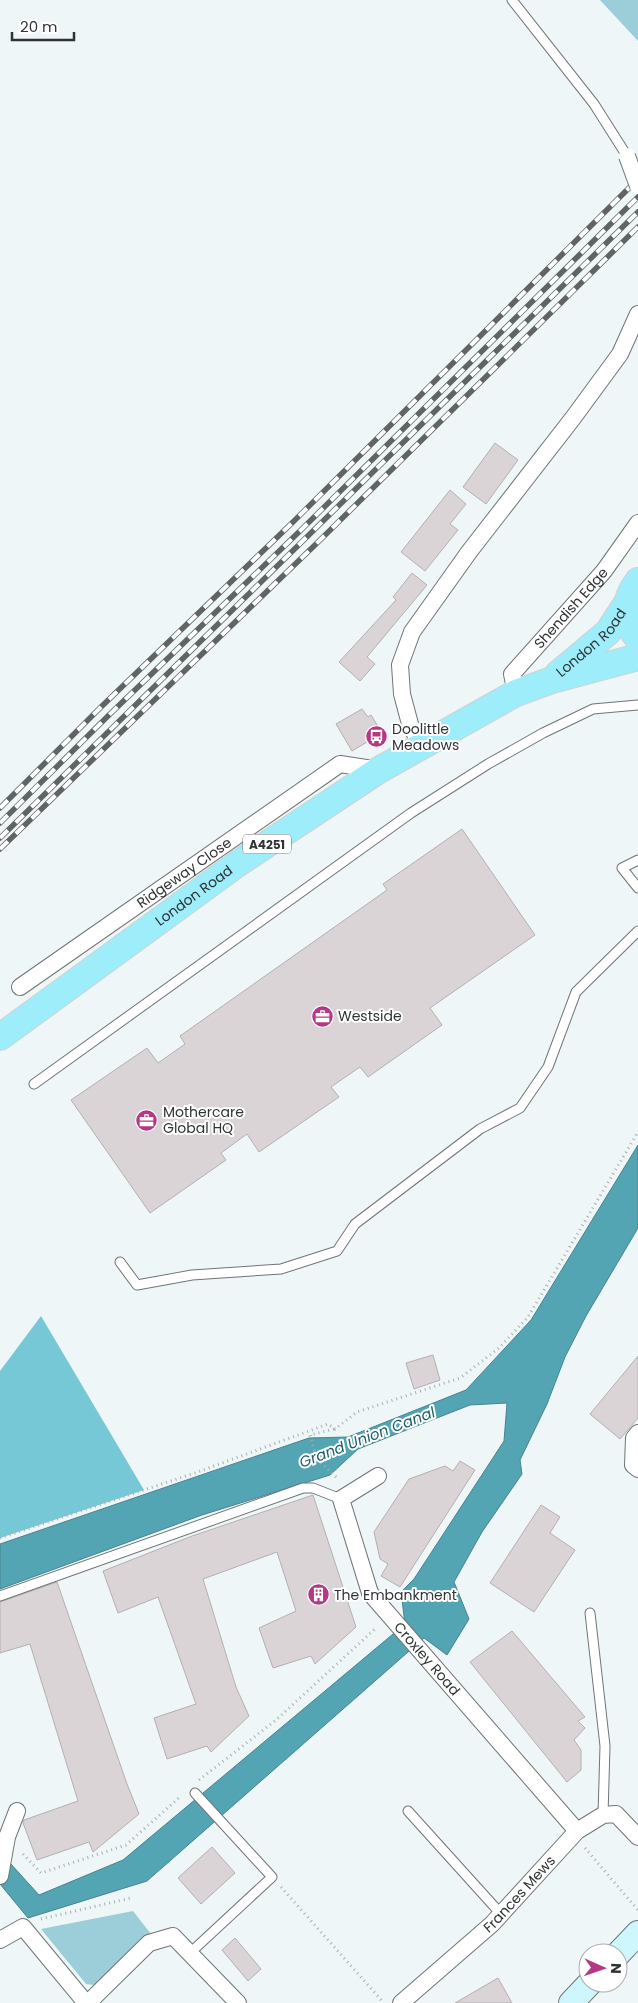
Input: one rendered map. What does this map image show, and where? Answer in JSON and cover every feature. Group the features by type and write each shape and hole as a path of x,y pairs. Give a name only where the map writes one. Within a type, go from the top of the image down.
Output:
{"main road":[{"name":"London Road","path":"552,680 608,632 632,592"},
{"name":"A4251","path":"632,592 627,617 633,632 638,638"},
{"name":"London Road","path":"0,1037 237,864 379,770 516,693 552,680 638,657"}],"street":[{"path":"627,156 638,186"},
{"path":"421,746 410,724 402,694 400,666 412,632 469,552 620,354 638,314"},
{"name":"Shendish Edge","path":"516,693 512,674 604,571 638,522"},
{"name":"Ridgeway Close","path":"20,987 340,764 379,770"},
{"path":"638,1433 634,1438 633,1465 638,1469"},
{"path":"341,1499 378,1476"},
{"name":"Croxley Road","path":"341,1499 370,1593 577,1831"},
{"path":"0,1876 6,1843 17,1811"},
{"path":"603,1814 616,1814 638,1838"},
{"name":"Frances Mews","path":"401,2003 501,1914 577,1831 603,1814"},
{"path":"0,1940 23,1927 87,2003 149,1943 173,1936 238,2003"},
{"path":"628,1944 638,1933"},
{"path":"571,2003 580,1993"}],"lane":[{"path":"512,0 594,104 627,156"},
{"path":"34,1084 410,813 488,764 543,733 593,709 638,705"},
{"path":"638,860 622,868 638,888"},
{"path":"120,1262 137,1285 192,1275 281,1269 337,1251 355,1224 480,1129 520,1108 548,1066 576,992 638,931"},
{"path":"0,1596 303,1488 313,1488 341,1499"},
{"path":"590,1613 605,1746 603,1814"},
{"path":"190,1953 272,1877 195,1793"},
{"path":"408,1811 501,1914"}],"path":[{"path":"344,1483 322,1466 310,1435 335,1428 357,1412 460,1378 498,1348 528,1317 638,1132"},
{"path":"0,1538 204,1470 328,1424 335,1428"},
{"path":"197,1782 276,1720 391,1619"},
{"path":"6,1843 41,1873 126,1845 182,1794"},
{"path":"577,1831 586,1852 638,1910"},
{"path":"272,1877 385,2003"},
{"path":"23,1927 27,1922 131,1898"}],"shaded area":[{"path":"600,0 638,0 638,41"},
{"path":"41,1316 144,1490 0,1538 0,1371"},
{"path":"133,1911 151,1934 94,1985 86,1984 41,1929"}],"water":[{"name":"Grand Union Canal","path":"638,1145 638,1228 586,1316 565,1357 547,1404 520,1460 522,1474 482,1532 454,1582 469,1619 447,1655 424,1638 147,1881 28,1918 0,1884 0,1852 39,1895 123,1860 405,1624 401,1592 414,1579 504,1441 507,1403 470,1405 358,1449 330,1475 202,1515 0,1589 0,1544 309,1438 348,1437 466,1390 531,1320"}],"building":[{"path":"495,443 518,460 486,504 463,487"},
{"path":"450,490 466,504 450,524 458,530 425,571 401,552"},
{"path":"412,573 427,585 367,657 375,664 360,681 339,662 396,600 393,597"},
{"path":"362,709 368,717 371,715 382,733 352,751 336,724"},
{"name":"Westside","path":"462,829 535,935 430,1008 442,1025 368,1077 360,1067 331,1087 339,1097 259,1152 247,1134 221,1153 226,1160 150,1213 71,1100 147,1048 158,1063 185,1044 180,1036 387,890 383,884"},
{"path":"433,1355 440,1380 414,1389 406,1363"},
{"path":"638,1356 638,1418 620,1439 590,1414"},
{"path":"460,1461 475,1470 400,1587 381,1576 388,1564 380,1559 374,1532 409,1479 445,1466 453,1471"},
{"path":"313,1495 356,1627 315,1664 311,1656 273,1668 259,1628 296,1611 277,1552 203,1579 236,1687 249,1716 211,1752 207,1746 167,1759 154,1718 196,1704 158,1597 118,1613 103,1571 192,1536"},
{"path":"541,1505 560,1517 550,1533 575,1550 534,1612 490,1583"},
{"path":"57,1582 139,1814 93,1852 89,1842 37,1860 23,1823 24,1820 78,1801 30,1644 0,1653 0,1602"},
{"path":"512,1631 585,1717 578,1721 585,1728 574,1740 581,1750 581,1770 567,1782 470,1662"},
{"path":"212,1847 235,1873 201,1904 178,1878"},
{"path":"235,1938 261,1969 248,1981 222,1950"},
{"path":"498,1978 512,2003 455,2003"}],"railway":[{"path":"0,808 101,707 293,522 638,179"},
{"path":"0,823 301,530 638,197"},
{"path":"0,838 638,212"},
{"path":"0,849 315,545 638,227"}],"place":[{"name":"Doolittle Meadows","path":"376,737"},
{"name":"Westside","path":"322,1016"},
{"name":"Mothercare Global HQ","path":"147,1120"},
{"name":"The Embankment","path":"318,1595"}]}
